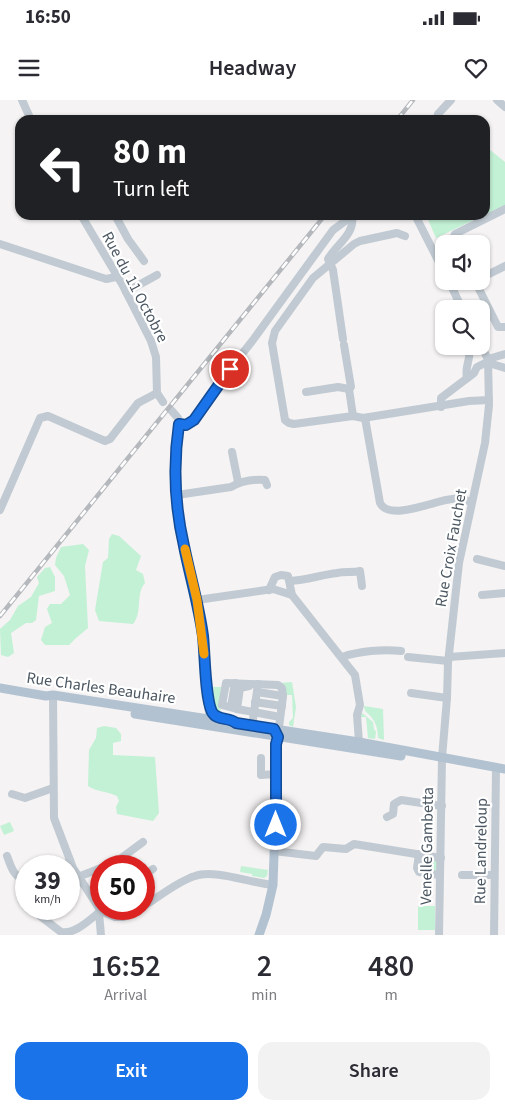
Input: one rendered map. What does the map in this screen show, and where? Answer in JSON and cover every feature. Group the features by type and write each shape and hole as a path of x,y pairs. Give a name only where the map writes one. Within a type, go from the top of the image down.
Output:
{"main road":[{"name":"Rue Charles Beauhaire","path":"0,688 209,719 243,732 254,730"},
{"path":"51,696 170,720 209,719 236,723 254,730 358,742 500,768"},
{"path":"280,732 346,743 358,742"},
{"path":"280,732 440,757"},
{"path":"259,935 273,885 276,774 280,732"}],"street":[{"path":"22,100 29,115"},
{"path":"438,115 451,100"},
{"path":"497,100 505,107"},
{"path":"490,216 505,209"},
{"name":"Rue du 11 Octobre","path":"84,220 126,292 154,350 157,393 163,402"},
{"path":"118,220 128,239 144,261"},
{"path":"179,424 186,425 194,420 320,246 334,230 350,220"},
{"path":"353,416 348,389 351,387 333,270 329,264 328,257 352,227 355,220"},
{"path":"418,220 435,254"},
{"path":"454,235 483,220"},
{"path":"406,236 397,233 360,241 313,278 276,331 272,343 283,416 289,423 294,424 353,416 365,418 441,407 468,401 489,400"},
{"path":"0,244 106,278 116,277"},
{"path":"490,274 505,266"},
{"path":"126,292 157,275"},
{"path":"480,290 498,327 505,327"},
{"path":"441,407 441,398 474,373 477,367 488,360 505,354"},
{"path":"467,378 465,372 470,355"},
{"name":"Rue Croix Fauchet","path":"440,757 447,698 448,659 459,563 485,443 489,400 488,360 486,355"},
{"path":"488,360 492,364 505,368"},
{"path":"306,392 338,387 348,389"},
{"path":"0,510 40,418 48,416 105,441 110,439 138,403 157,393"},
{"path":"171,410 178,418 179,424 175,447 178,509 197,600 209,719"},
{"path":"365,418 380,503 383,507 391,511 452,499 472,502"},
{"path":"232,452 238,482"},
{"path":"177,495 231,486 238,482 257,479 265,480 267,485"},
{"path":"477,559 505,566"},
{"path":"290,581 310,579 340,572 350,574 360,571 362,586"},
{"path":"269,590 275,578 281,575 288,576 292,595 355,674 360,705 357,714 358,742"},
{"path":"197,600 273,589 292,595"},
{"path":"482,595 505,593"},
{"path":"342,658 349,655 389,650 401,651"},
{"path":"408,657 448,659 505,653"},
{"path":"258,688 226,683 222,705 254,712 280,732"},
{"path":"234,708 240,688 278,685 282,688 283,696 280,732"},
{"path":"254,730 254,712 258,688"},
{"path":"411,693 447,698"},
{"path":"51,696 54,818 67,855"},
{"path":"255,702 282,706"},
{"name":"Venelle Gambetta","path":"439,935 442,806 440,757"},
{"path":"260,758 261,775 276,774"},
{"name":"Rue Landreloup","path":"494,935 494,875 500,768"},
{"path":"12,794 25,798 42,790 53,788"},
{"path":"387,817 393,814 394,804 398,801 442,806"},
{"path":"125,855 143,842"},
{"path":"274,851 316,856 323,847 346,849 354,844 440,858"},
{"path":"419,854 417,868 419,872 440,875"},
{"path":"7,856 15,874"},
{"path":"155,899 200,874 273,885"},
{"path":"462,874 494,875"},
{"path":"80,882 90,896"},
{"path":"45,920 66,934 75,931 90,918"},
{"path":"100,920 101,935"}],"green space":[{"path":"490,150 505,162 505,205 490,212"},
{"path":"428,220 474,220 442,235 435,236"},
{"path":"112,534 119,536 141,556 136,570 143,574 145,583 140,593 138,614 133,624 99,621 95,610 103,562 108,558 109,539"},
{"path":"83,544 89,550 85,566 88,628 69,645 45,645 41,640 45,627 52,623 47,609 50,604 61,604 70,595 64,576 55,565 56,558 61,547"},
{"path":"50,567 55,577 55,591 39,596 36,620 32,623 26,623 11,633 14,653 8,657 1,655 0,629 10,620 18,606 31,597 39,583 37,577 45,568"},
{"path":"292,682 296,707 293,727 289,725 293,718 292,695 286,695 280,683"},
{"path":"213,687 221,687 220,713 215,707"},
{"path":"364,706 383,709 384,740 378,738 375,723 365,711"},
{"path":"361,712 373,722 376,732 375,739 368,738 366,717 360,717"},
{"path":"104,726 116,728 121,734 121,741 113,743 113,755 155,757 159,813 153,821 117,814 116,807 119,801 117,796 88,786 89,750 96,738 97,728"},
{"path":"10,822 14,831 4,835 0,826"},
{"path":"425,858 435,860 437,863 436,870 433,872 421,868"},
{"path":"241,866 268,870 267,876 264,878 240,872"},
{"path":"418,906 435,906 435,930 418,930"}],"railway":[{"path":"401,115 413,100"},
{"path":"0,616 321,220"}],"slow traffic":[{"path":"185,549 197,600 204,654"}],"route":[{"path":"230,369 194,420 186,425 179,424 175,447 178,509 197,600 208,699 212,713 218,718 232,720 236,723 274,729 278,737 276,744 276,825"}]}
